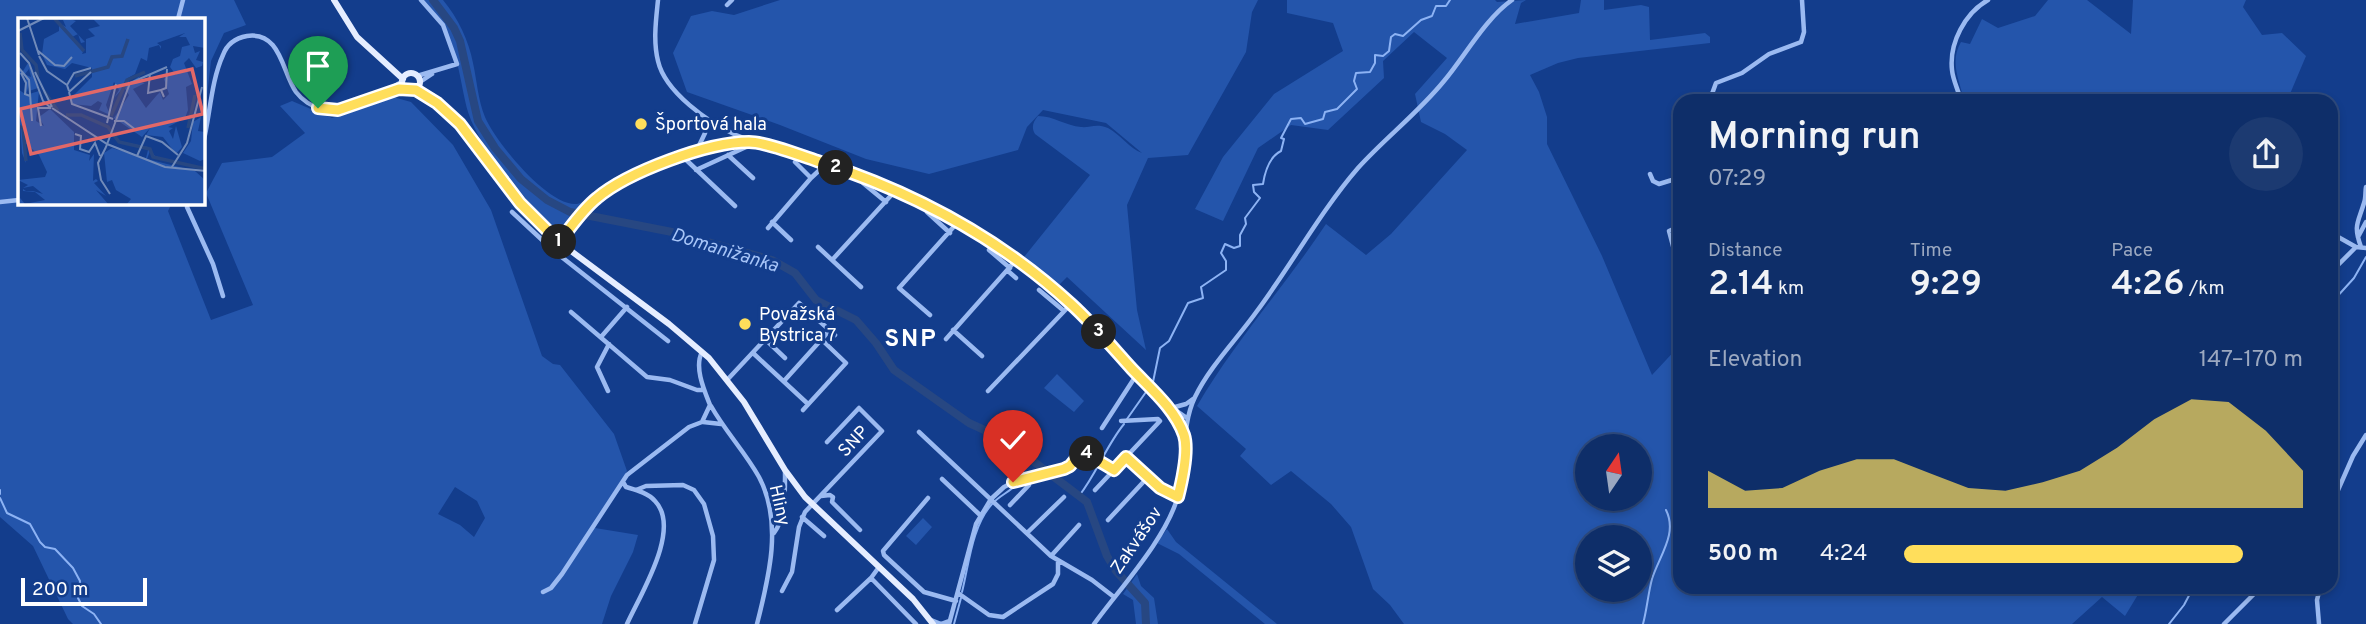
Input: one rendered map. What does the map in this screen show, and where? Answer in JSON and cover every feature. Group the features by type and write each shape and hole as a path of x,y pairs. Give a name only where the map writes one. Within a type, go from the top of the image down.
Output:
{"main road":[{"path":"334,0 357,37 405,81 410,91 418,83"},
{"path":"405,81 418,83 465,129 520,203 559,242 702,351 728,379 785,470 811,504 913,599 932,622"}],"street":[{"path":"178,18 183,0"},
{"path":"418,83 436,71 457,64 443,24 421,0"},
{"path":"658,0 655,39 657,58 663,74 685,100 706,118 728,132 862,176 896,190 958,222 1017,259 1071,304 1138,374 1174,414 1185,439"},
{"path":"727,5 732,0"},
{"name":"Zakvášov","path":"1094,624 1167,522 1178,497 1183,474 1187,418 1205,379 1286,272 1345,184 1375,150 1444,82 1495,15 1512,0"},
{"path":"1712,94 1716,83 1742,73 1769,54 1801,42 1804,32 1802,0"},
{"path":"1959,94 1952,68 1955,48 1969,13 1988,0"},
{"path":"205,134 220,61 229,44 241,37 258,36 271,43 279,54 295,91 318,108 342,110 384,94 405,81"},
{"path":"696,151 705,133 706,118"},
{"path":"696,170 746,147 747,142"},
{"path":"559,242 587,208 603,193 624,181 696,151 722,144 755,142"},
{"path":"728,155 753,178"},
{"path":"682,156 735,206"},
{"path":"795,162 811,178"},
{"path":"768,228 826,164"},
{"path":"1650,174 1653,181 1659,184 1673,179"},
{"path":"862,176 863,183 886,202"},
{"path":"2361,247 2356,224 2366,201 2366,187"},
{"path":"833,259 896,190"},
{"path":"0,202 18,200"},
{"path":"188,205 213,264 223,296"},
{"path":"512,212 573,266 668,341"},
{"path":"926,212 950,233"},
{"path":"772,222 791,240"},
{"path":"930,315 899,288 958,222"},
{"path":"2357,237 2366,222"},
{"path":"1673,229 1669,231 1673,246"},
{"path":"2338,236 2361,247"},
{"path":"818,247 861,287"},
{"path":"2338,266 2361,247"},
{"path":"989,250 1017,278"},
{"path":"573,266 579,258"},
{"path":"946,339 1017,259"},
{"path":"1039,290 1064,312"},
{"path":"728,379 799,303 835,335"},
{"path":"988,391 1071,304"},
{"path":"601,337 627,307"},
{"path":"571,312 647,377 670,380 704,390"},
{"path":"784,381 830,330"},
{"path":"953,330 982,356"},
{"path":"765,339 785,358"},
{"path":"803,410 846,363 822,340"},
{"path":"608,391 597,367 610,344"},
{"name":"Hliny","path":"702,351 699,361 704,390 710,405 760,479 770,509 773,535 757,624"},
{"path":"753,353 808,404"},
{"path":"1102,428 1138,374"},
{"path":"1171,407 1182,406 1194,398"},
{"path":"1164,403 1187,418"},
{"path":"702,422 710,405"},
{"name":"SNP","path":"811,504 882,431 859,408 827,442"},
{"path":"1174,414 1187,418"},
{"path":"1095,490 1160,421 1121,421"},
{"path":"543,592 551,588 562,575 628,474 689,427 702,422 722,424"},
{"path":"919,432 993,501"},
{"path":"2338,490 2366,435"},
{"path":"932,622 949,622 956,601 961,595 980,515 1013,482 1070,466 1082,451 1114,470"},
{"name":"Zakvášov","path":"1126,457 1160,488 1178,497"},
{"path":"773,535 783,512 785,470"},
{"path":"1010,505 1029,485 1030,476"},
{"name":"Zakvášov","path":"1108,520 1148,477"},
{"path":"942,480 980,515"},
{"path":"623,481 626,487 649,496 659,505 664,535 658,560 627,624"},
{"path":"636,490 646,486 683,485 694,490 704,504 713,536 714,560 695,624"},
{"path":"820,496 831,495 832,502 860,530"},
{"path":"1028,532 1064,497"},
{"path":"928,498 883,551 884,555 924,592 956,601"},
{"name":"Zakvášov","path":"993,501 1058,562 1093,580 1114,597"},
{"name":"Hliny","path":"782,591 792,572 802,517 811,504"},
{"name":"Hliny","path":"802,517 824,536"},
{"path":"1051,556 1079,525"},
{"path":"961,595 989,615 1003,617 1053,584 1058,573 1058,562"},
{"path":"837,610 879,567"},
{"path":"871,578 915,624"},
{"path":"2224,624 2254,594"},
{"path":"2318,594 2319,624"}],"shaded area":[{"path":"0,0 234,0 246,25 224,33 211,61 205,114 205,18 18,18 18,205 171,205 168,211 211,320 253,305 206,193 222,163 272,157 305,133 280,106 292,101 332,118 393,97 411,102 453,145 491,210 542,356 553,364 560,365 614,434 627,471 595,528 638,535 633,552 611,596 602,624 73,624 68,619 33,546 0,517","holes":["455,487 477,501 485,518 474,537 460,525 438,514"]},
{"path":"421,0 443,0 458,22 471,55 485,117 511,156 538,184 565,202 577,204 592,198 566,224 555,228 493,158 468,112 456,59 445,29"},
{"path":"780,0 1258,0 1252,12 1246,52 1188,155 1148,158 1127,205 1137,310 1146,350 1067,277 1059,285 1024,257 1090,175 1035,134 1033,125 1038,116 1076,126 1108,128 1142,153 1106,123 1043,110 1027,127 1018,150 929,174 866,159 687,92 673,53 691,16 712,11 734,15"},
{"path":"1287,0 1526,0 1521,3 1515,24 1579,13 1581,0 1604,0 1604,10 1641,5 1649,7 1650,40 1705,33 1710,37 1710,43 1578,58 1530,75 1547,117 1547,144 1602,256 1652,375 1673,352 1673,594 2138,594 2125,616 2102,597 2072,624 1404,624 1390,605 1373,589 1351,527 1331,504 1291,471 1271,485 1240,456 1246,449 1197,406 1227,359 1326,224 1366,255 1391,234 1467,150 1445,134 1421,122 1415,94 1447,58 1414,32 1383,61 1384,78 1328,130 1291,125 1258,148 1223,221 1195,209 1223,157 1274,94 1343,51 1333,23 1287,13"},
{"path":"2048,0 2087,0 2131,34 2133,0 2246,0 2243,7 2262,35 2282,33 2306,56 2290,94 1962,94 1956,64 1958,49 1961,42 1970,44 1982,19 1998,28 2035,16"},
{"path":"1057,374 1084,401 1074,412 1044,388"},
{"path":"923,518 932,527 916,545 906,536"},
{"path":"1167,529 1176,542 1277,624 1265,624 1179,554 1157,543"},
{"path":"1137,574 1141,586 1154,598 1158,624 1136,624 1133,600 1123,594"}],"waterway":[{"name":"Domanižanka","path":"433,0 454,28 460,41 478,121 495,148 521,179 547,200 570,212 672,232 772,260 795,273 816,300 856,320 894,370 969,423 1004,439 1087,502 1107,556 1116,571 1145,603 1146,624"},
{"path":"1127,419 1153,382 1160,348 1169,341 1188,303 1203,298 1201,287 1226,270 1226,261 1221,253 1225,244 1234,248 1240,246 1245,218 1260,198 1254,192 1253,185 1263,184 1268,165 1281,151 1284,139 1281,138 1291,119 1301,118 1305,124 1323,119 1325,112 1337,109 1357,89 1354,81 1356,73 1370,72 1375,63 1375,55 1383,56 1389,51 1391,37 1395,34 1403,36 1421,20 1432,16 1436,6 1446,6 1450,0"},
{"path":"2338,296 2354,278 2366,257"},
{"path":"1079,496 1124,424"},
{"name":"Domanižanka","path":"1020,451 1020,458"},
{"path":"962,592 972,546 985,513 998,498 1018,483"},
{"path":"0,498 7,513 30,524 40,542 45,547 55,549 73,568 80,581 78,598 82,606 94,614 101,624"},
{"path":"1643,624 1652,579 1669,536 1666,510"},
{"path":"2169,624 2190,594"},
{"path":"954,624 961,598"}],"place":[{"name":"Športová hala","path":"641,124"},
{"name":"Považská Bystrica 7","path":"745,324"}],"district":[{"name":"SNP","path":"911,338"}],"route":[{"path":"318,108 349,108 399,89 416,90 453,116 473,138 520,203 559,242 591,203 615,186 682,156 730,143 755,142 805,157 870,179 925,204 986,237 1071,304 1174,414 1185,439 1182,483 1178,497 1160,488 1126,457 1114,470 1082,451 1070,466 1064,469 1013,482"}]}
